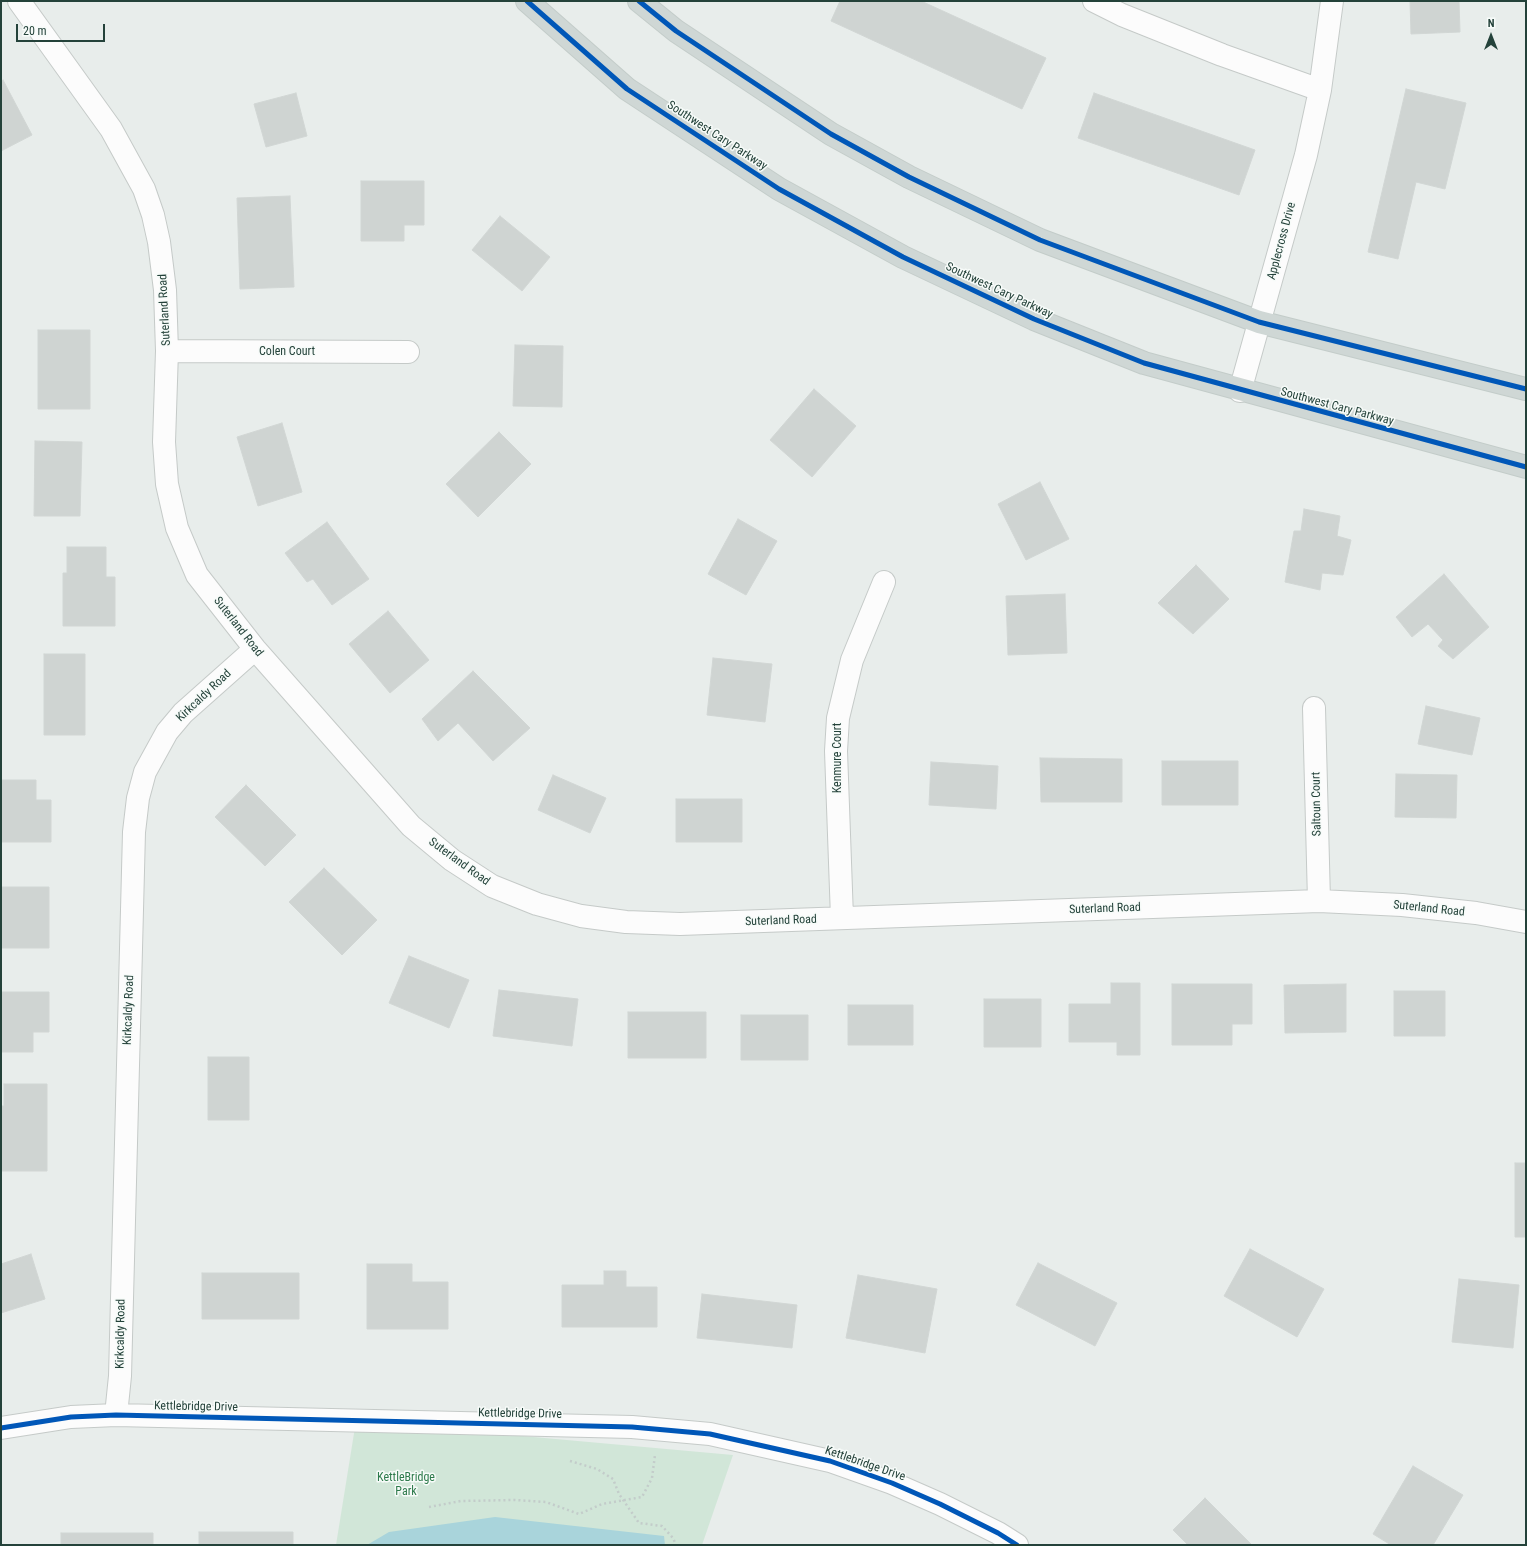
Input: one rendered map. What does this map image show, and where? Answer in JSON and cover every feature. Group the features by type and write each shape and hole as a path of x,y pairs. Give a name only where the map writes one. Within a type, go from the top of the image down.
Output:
{"main road":[{"name":"Southwest Cary Parkway","path":"527,1 627,89 779,189 903,257 1034,319 1144,363 1240,391 1526,467"},
{"path":"639,1 676,31 831,134 908,177 1040,240 1260,322 1526,389"}],"street":[{"name":"Suterland Road","path":"19,1 111,129 144,189 153,215 165,290 167,351 164,442 167,484 177,528 197,575 255,649 411,826 452,860 492,886 537,904 581,916 626,922 680,924 1319,901 1402,905 1526,922"},
{"path":"1094,1 1129,18 1222,55 1320,90"},
{"name":"Applecross Drive","path":"1240,391 1306,155 1320,90 1332,1"},
{"name":"Colen Court","path":"167,351 408,352"},
{"name":"Kenmure Court","path":"842,918 836,751 838,718 852,660 884,582"},
{"name":"Kirkcaldy Road","path":"116,1415 120,1376 134,832 138,798 145,772 167,732 183,713 255,649"},
{"name":"Saltoun Court","path":"1314,708 1319,901"},
{"name":"Kettlebridge Drive","path":"1,1428 72,1417 116,1415 632,1427 710,1434 830,1461 892,1483 933,1501 998,1533 1017,1545"}],"path":[{"path":"429,1507 461,1502 515,1500 546,1502 579,1514 602,1504 623,1499 642,1497 652,1478 658,1429"},
{"path":"570,1461 597,1469 612,1479 639,1523 662,1526 674,1538 676,1545"}],"green space":[{"name":"KettleBridge Park","path":"356,1421 733,1455 702,1545 336,1545"}],"water":[{"path":"495,1517 664,1536 665,1545 367,1545 389,1532"}],"building":[{"path":"840,1 921,1 1046,58 1022,109 831,21"},
{"path":"1410,1 1459,1 1460,32 1411,34"},
{"path":"3,80 32,135 1,151 1,82"},
{"path":"1406,89 1466,103 1445,189 1416,182 1398,259 1368,252"},
{"path":"296,93 307,136 266,147 254,104"},
{"path":"1094,93 1255,150 1239,195 1078,138"},
{"path":"361,181 424,181 424,225 404,225 404,241 361,241"},
{"path":"290,196 294,287 240,289 237,198"},
{"path":"500,216 550,257 522,291 472,250"},
{"path":"38,330 90,330 90,409 38,409"},
{"path":"515,345 563,346 562,407 513,406"},
{"path":"814,389 856,426 812,477 770,440"},
{"path":"282,423 302,492 258,506 237,437"},
{"path":"499,432 531,464 478,517 446,484"},
{"path":"35,441 82,442 80,516 34,516"},
{"path":"1040,482 1069,539 1026,560 998,504"},
{"path":"1304,509 1340,516 1337,536 1351,540 1343,575 1322,573 1320,590 1285,582 1294,531 1301,531"},
{"path":"738,519 777,541 746,595 708,574"},
{"path":"327,522 369,579 332,605 313,579 307,582 285,553"},
{"path":"67,547 106,547 106,577 115,577 115,626 63,626 63,573 67,573"},
{"path":"1196,565 1229,599 1193,634 1158,603"},
{"path":"1444,574 1489,627 1453,659 1438,646 1443,640 1428,624 1412,637 1396,617"},
{"path":"1065,594 1067,653 1008,655 1006,596"},
{"path":"388,611 429,660 390,693 349,644"},
{"path":"44,654 85,654 85,735 44,735"},
{"path":"713,658 772,664 765,722 707,715"},
{"path":"473,671 530,728 493,761 458,723 438,741 422,719"},
{"path":"1426,706 1480,718 1472,755 1418,744"},
{"path":"1040,758 1122,759 1122,802 1041,802"},
{"path":"1162,761 1238,761 1238,805 1162,805"},
{"path":"931,762 998,766 996,809 929,805"},
{"path":"1396,774 1457,775 1456,818 1395,817"},
{"path":"553,775 606,798 590,833 538,810"},
{"path":"1,780 36,780 36,800 51,800 51,842 1,842"},
{"path":"246,785 296,835 265,866 215,817"},
{"path":"676,799 742,799 742,842 676,842"},
{"path":"324,868 377,920 342,955 289,902"},
{"path":"1,887 49,887 49,948 1,948"},
{"path":"409,956 469,980 449,1028 389,1003"},
{"path":"1111,983 1140,983 1140,1055 1117,1055 1117,1042 1069,1042 1069,1004 1111,1004"},
{"path":"1172,984 1252,984 1252,1024 1232,1024 1232,1045 1172,1045"},
{"path":"1346,984 1346,1032 1285,1033 1284,985"},
{"path":"499,990 578,999 572,1046 493,1036"},
{"path":"1394,991 1445,991 1445,1036 1394,1036"},
{"path":"1,992 49,992 49,1032 33,1032 33,1052 1,1052"},
{"path":"984,999 1041,999 1041,1047 984,1047"},
{"path":"848,1005 913,1005 913,1045 848,1045"},
{"path":"628,1012 706,1012 706,1058 628,1058"},
{"path":"741,1015 808,1015 808,1060 741,1060"},
{"path":"208,1057 249,1057 249,1120 208,1120"},
{"path":"4,1084 47,1084 47,1171 1,1171 1,1106 4,1106"},
{"path":"1515,1163 1526,1163 1526,1237 1515,1237"},
{"path":"1250,1249 1324,1289 1297,1337 1224,1296"},
{"path":"31,1254 45,1299 1,1313 1,1264"},
{"path":"1038,1263 1117,1303 1095,1346 1016,1305"},
{"path":"367,1264 412,1264 412,1282 448,1282 448,1329 367,1329"},
{"path":"604,1271 626,1271 626,1287 657,1287 657,1327 562,1327 562,1285 604,1285"},
{"path":"202,1273 299,1273 299,1319 202,1319"},
{"path":"858,1275 937,1289 925,1353 846,1338"},
{"path":"1459,1279 1519,1285 1513,1348 1452,1342"},
{"path":"702,1294 797,1305 792,1348 697,1338"},
{"path":"1413,1466 1463,1495 1433,1545 1391,1545 1373,1534"},
{"path":"1205,1498 1252,1545 1188,1545 1173,1530"},
{"path":"199,1532 293,1532 293,1545 199,1545"},
{"path":"61,1533 153,1533 153,1545 61,1545"}],"cycle path":[{"path":"527,1 627,89 779,189 903,257 1034,319 1144,363 1526,467"},
{"path":"639,1 676,31 831,134 909,177 1040,240 1259,322 1526,389"},
{"path":"1,1428 71,1417 116,1415 632,1427 710,1434 830,1461 892,1483 940,1504 998,1533 1017,1545"}]}
